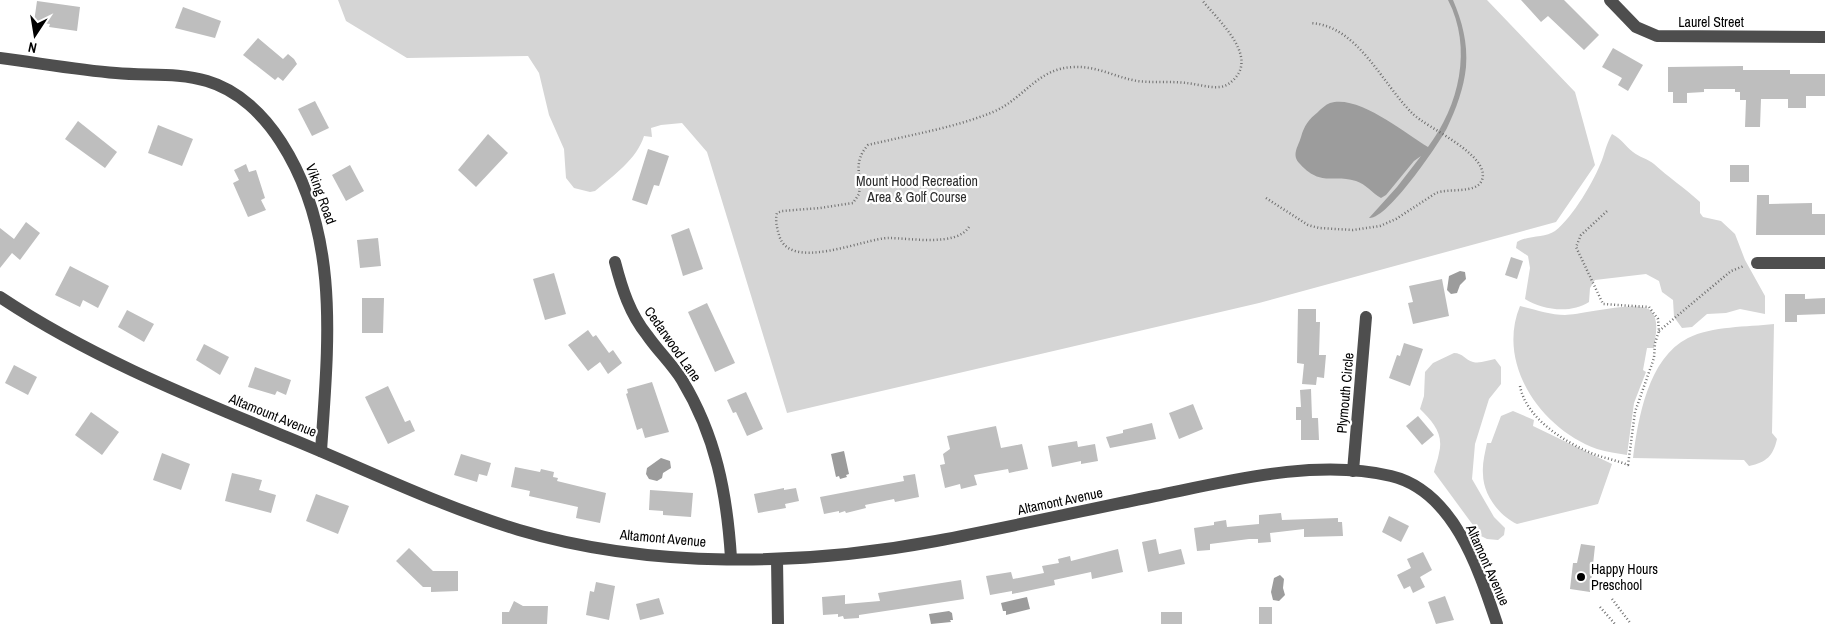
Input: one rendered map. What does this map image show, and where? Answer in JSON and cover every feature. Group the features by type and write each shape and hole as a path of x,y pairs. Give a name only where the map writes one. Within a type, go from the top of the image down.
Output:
{"street":[{"name":"Laurel Street","path":"1610,0 1636,27 1663,37 1825,37"},
{"name":"Viking Road","path":"0,58 114,73 193,78 226,88 259,113 271,127 295,166 314,214 325,267 328,316 321,451"},
{"name":"Cedarwood Lane","path":"615,262 631,311 647,336 681,379 710,436 725,495 730,558"},
{"path":"1757,263 1825,263"},
{"name":"Altamount Avenue","path":"0,297 90,349 144,377 443,503 513,528 546,537"},
{"name":"Plymouth Circle","path":"1353,471 1366,317"},
{"name":"Altamont Avenue","path":"546,537 630,552 777,559 912,545 1270,474 1353,471 1390,476 1408,481 1424,490 1435,500 1461,538 1497,624"},
{"path":"777,559 778,624"}],"path":[{"path":"969,227 957,238 881,239 842,249 808,252 793,250 785,246 780,240 776,217 777,213 782,211 852,203 860,194 860,155 868,145 996,111 1051,70 1085,67 1138,81 1184,82 1216,87 1227,85 1235,79 1241,68 1240,52 1230,34 1202,0"},
{"path":"1266,198 1299,221 1319,228 1353,230 1380,226 1411,210 1442,190 1472,188 1480,184 1483,176 1479,166 1466,150 1412,113 1376,67 1334,27 1310,23"},
{"path":"1607,210 1581,235 1576,247 1580,258 1603,304 1649,308 1658,319 1659,332"},
{"path":"1520,386 1522,398 1532,411 1552,430 1589,452 1628,465 1635,412 1654,358 1654,343 1659,332 1731,271 1757,263"},
{"path":"1612,599 1631,624"},
{"path":"1600,607 1615,624"}],"green space":[{"name":"Mount Hood Recreation Area & Golf Course","path":"338,0 1487,0 1575,92 1595,165 1556,222 1259,303 787,413 707,152 682,123 651,128 652,137 644,136 630,160 595,191 590,192 574,188 566,178 564,149 549,115 539,73 528,56 407,58 346,21"},
{"path":"1612,134 1619,138 1635,154 1654,164 1700,202 1700,213 1703,217 1721,221 1735,234 1745,260 1765,296 1765,314 1740,309 1726,313 1707,314 1692,327 1682,328 1674,317 1673,300 1662,292 1659,281 1646,274 1595,280 1590,288 1589,302 1574,308 1548,308 1525,299 1530,268 1528,256 1516,248 1517,242 1526,238 1551,233 1562,225 1594,178"},
{"path":"1520,306 1559,315 1635,307 1645,308 1654,315 1656,334 1654,348 1647,348 1643,370 1646,372 1634,403 1627,455 1597,449 1577,439 1558,426 1528,392 1519,371 1514,350 1514,328"},
{"path":"1774,324 1772,433 1777,439 1771,454 1765,460 1749,466 1744,460 1633,458 1638,426 1647,391 1654,374 1674,347 1688,338 1708,331"},
{"path":"1454,353 1476,362 1495,359 1501,367 1501,384 1489,399 1475,444 1472,479 1494,517 1505,528 1504,535 1498,540 1487,539 1481,536 1434,472 1439,456 1440,440 1433,424 1420,409 1424,396 1425,372 1433,363"},
{"path":"1513,411 1534,420 1533,426 1612,464 1598,504 1517,524 1498,510 1489,496 1484,482 1484,458 1487,443 1491,443 1501,416"}],"shaded area":[{"path":"1448,0 1453,0 1462,24 1466,49 1465,75 1456,106 1442,137 1411,180 1388,207 1369,218 1397,187 1421,156 1414,161 1386,195 1381,198 1356,181 1321,178 1307,171 1297,161 1296,157 1302,133 1309,120 1323,107 1330,103 1341,102 1354,104 1381,116 1428,147 1448,113 1455,95 1459,76 1461,57 1460,37 1456,18"},
{"path":"1460,271 1465,272 1466,279 1460,285 1457,293 1451,294 1447,290 1449,276"},
{"path":"844,451 849,474 846,475 847,477 840,479 839,476 836,477 831,454"},
{"path":"661,458 670,461 671,468 663,473 662,478 657,481 649,479 646,474 647,468"},
{"path":"1280,575 1284,579 1283,588 1285,595 1279,601 1273,600 1271,592 1274,578"},
{"path":"1027,597 1030,609 1006,615 1006,611 1003,611 1001,603"},
{"path":"949,611 952,613 953,620 950,620 951,622 931,624 929,614"}],"building":[{"path":"1521,0 1564,0 1599,35 1584,50 1548,16 1541,22"},
{"path":"37,1 80,7 77,31 49,27 50,24 34,22"},
{"path":"183,7 221,21 215,38 175,28"},
{"path":"258,38 283,59 288,54 297,64 283,81 278,77 275,80 243,55"},
{"path":"1613,48 1643,65 1628,91 1618,85 1622,78 1602,67"},
{"path":"1743,66 1743,70 1790,70 1790,74 1825,74 1825,96 1806,96 1806,108 1788,108 1788,99 1761,99 1760,127 1745,127 1746,100 1740,100 1740,92 1735,92 1735,89 1704,89 1704,92 1687,93 1687,103 1673,103 1673,92 1668,92 1668,67"},
{"path":"315,101 329,128 312,136 298,109"},
{"path":"78,121 117,152 105,168 65,139"},
{"path":"158,125 193,139 182,166 148,153"},
{"path":"488,134 508,153 476,187 458,170"},
{"path":"648,149 669,156 659,186 654,185 647,205 632,200"},
{"path":"246,164 249,172 256,170 265,198 261,200 266,210 248,217 233,183 239,180 234,170"},
{"path":"350,165 364,191 346,201 332,175"},
{"path":"1730,165 1749,165 1749,182 1730,182"},
{"path":"1757,195 1769,195 1769,204 1812,203 1812,214 1825,214 1825,235 1756,235"},
{"path":"26,222 40,233 20,260 12,253 0,268 0,228 14,239"},
{"path":"689,228 703,269 683,276 671,235"},
{"path":"378,238 381,266 360,268 357,240"},
{"path":"1511,257 1523,261 1517,279 1505,275"},
{"path":"70,266 109,286 98,308 83,300 80,307 55,295"},
{"path":"554,273 566,314 545,320 533,279"},
{"path":"1442,279 1449,316 1413,324 1408,303 1413,302 1409,286"},
{"path":"1785,294 1805,294 1805,299 1825,298 1825,314 1797,315 1797,322 1785,322"},
{"path":"362,298 384,298 383,333 362,333"},
{"path":"707,303 735,363 715,372 688,312"},
{"path":"1298,309 1316,309 1316,322 1320,322 1319,355 1326,355 1324,378 1317,377 1316,385 1302,384 1304,364 1297,363"},
{"path":"127,310 154,324 144,342 118,327"},
{"path":"588,330 593,337 596,335 609,353 613,350 622,363 608,374 600,362 588,371 568,345"},
{"path":"1404,343 1423,349 1410,386 1389,378 1397,355 1400,356"},
{"path":"204,344 229,357 220,375 196,360"},
{"path":"14,365 37,377 28,395 5,383"},
{"path":"255,367 291,380 286,395 277,391 275,395 248,387"},
{"path":"652,382 669,432 645,438 642,428 637,430 626,394 628,393 627,389"},
{"path":"388,386 405,422 410,420 415,431 388,444 365,397"},
{"path":"1311,389 1312,418 1318,418 1319,440 1301,440 1301,420 1296,420 1296,407 1301,407 1300,390"},
{"path":"746,392 763,429 747,436 736,412 733,413 727,400"},
{"path":"1193,404 1203,429 1179,439 1169,413"},
{"path":"91,412 119,432 102,455 75,435"},
{"path":"1418,416 1434,435 1422,445 1406,426"},
{"path":"1152,423 1156,439 1110,448 1106,437 1123,433 1123,430"},
{"path":"996,426 1001,448 1022,444 1028,469 1009,473 1008,469 974,475 977,485 961,489 960,484 945,488 940,465 945,464 943,454 950,449 947,436"},
{"path":"1077,441 1078,447 1095,444 1098,461 1081,464 1081,461 1052,467 1048,446"},
{"path":"162,453 190,464 181,490 153,480"},
{"path":"461,454 491,463 487,476 479,474 477,482 454,475"},
{"path":"515,467 540,472 541,469 554,472 553,477 558,478 557,481 606,493 600,523 576,518 578,507 529,496 530,491 511,487"},
{"path":"232,473 262,480 259,490 276,495 271,513 225,501"},
{"path":"915,474 919,497 895,502 894,499 865,505 866,508 846,513 845,511 839,513 839,511 824,514 820,497 904,481 903,476"},
{"path":"784,488 784,490 796,488 799,501 785,504 786,508 758,513 754,494"},
{"path":"650,490 693,493 691,517 663,515 663,511 649,510"},
{"path":"316,494 349,506 338,534 306,521"},
{"path":"1281,513 1282,520 1338,518 1338,522 1342,522 1343,536 1304,537 1304,529 1270,533 1271,542 1258,543 1258,539 1249,539 1210,544 1210,550 1197,551 1194,528 1214,525 1214,522 1226,520 1227,527 1259,524 1259,515"},
{"path":"1389,516 1409,526 1401,542 1382,532"},
{"path":"1156,539 1159,554 1181,549 1185,564 1148,572 1142,542"},
{"name":"Happy Hours Preschool","path":"1581,544 1595,546 1590,592 1570,589 1573,563 1577,563"},
{"path":"409,548 433,571 458,571 458,591 431,592 431,587 423,587 396,561"},
{"path":"1118,549 1123,572 1092,579 1091,572 1054,580 1055,585 1012,594 1012,591 990,595 986,576 1011,572 1013,579 1044,573 1042,566 1059,563 1058,559 1070,556 1071,561"},
{"path":"1423,552 1432,570 1420,577 1425,587 1413,593 1410,586 1404,589 1397,575 1411,568 1407,559"},
{"path":"961,580 964,599 859,615 859,618 844,619 843,616 838,617 838,614 823,615 822,597 845,595 845,604 880,601 878,593"},
{"path":"596,582 615,586 609,620 586,615 590,591 594,592"},
{"path":"1445,596 1454,620 1436,624 1428,602"},
{"path":"659,598 664,614 640,620 636,604"},
{"path":"514,601 523,606 548,606 547,624 502,624 502,612 509,612"},
{"path":"1259,607 1272,607 1272,624 1259,624"},
{"path":"1161,612 1182,612 1182,624 1161,624"}],"place":[{"name":"Happy Hours Preschool","path":"1581,577"}]}
